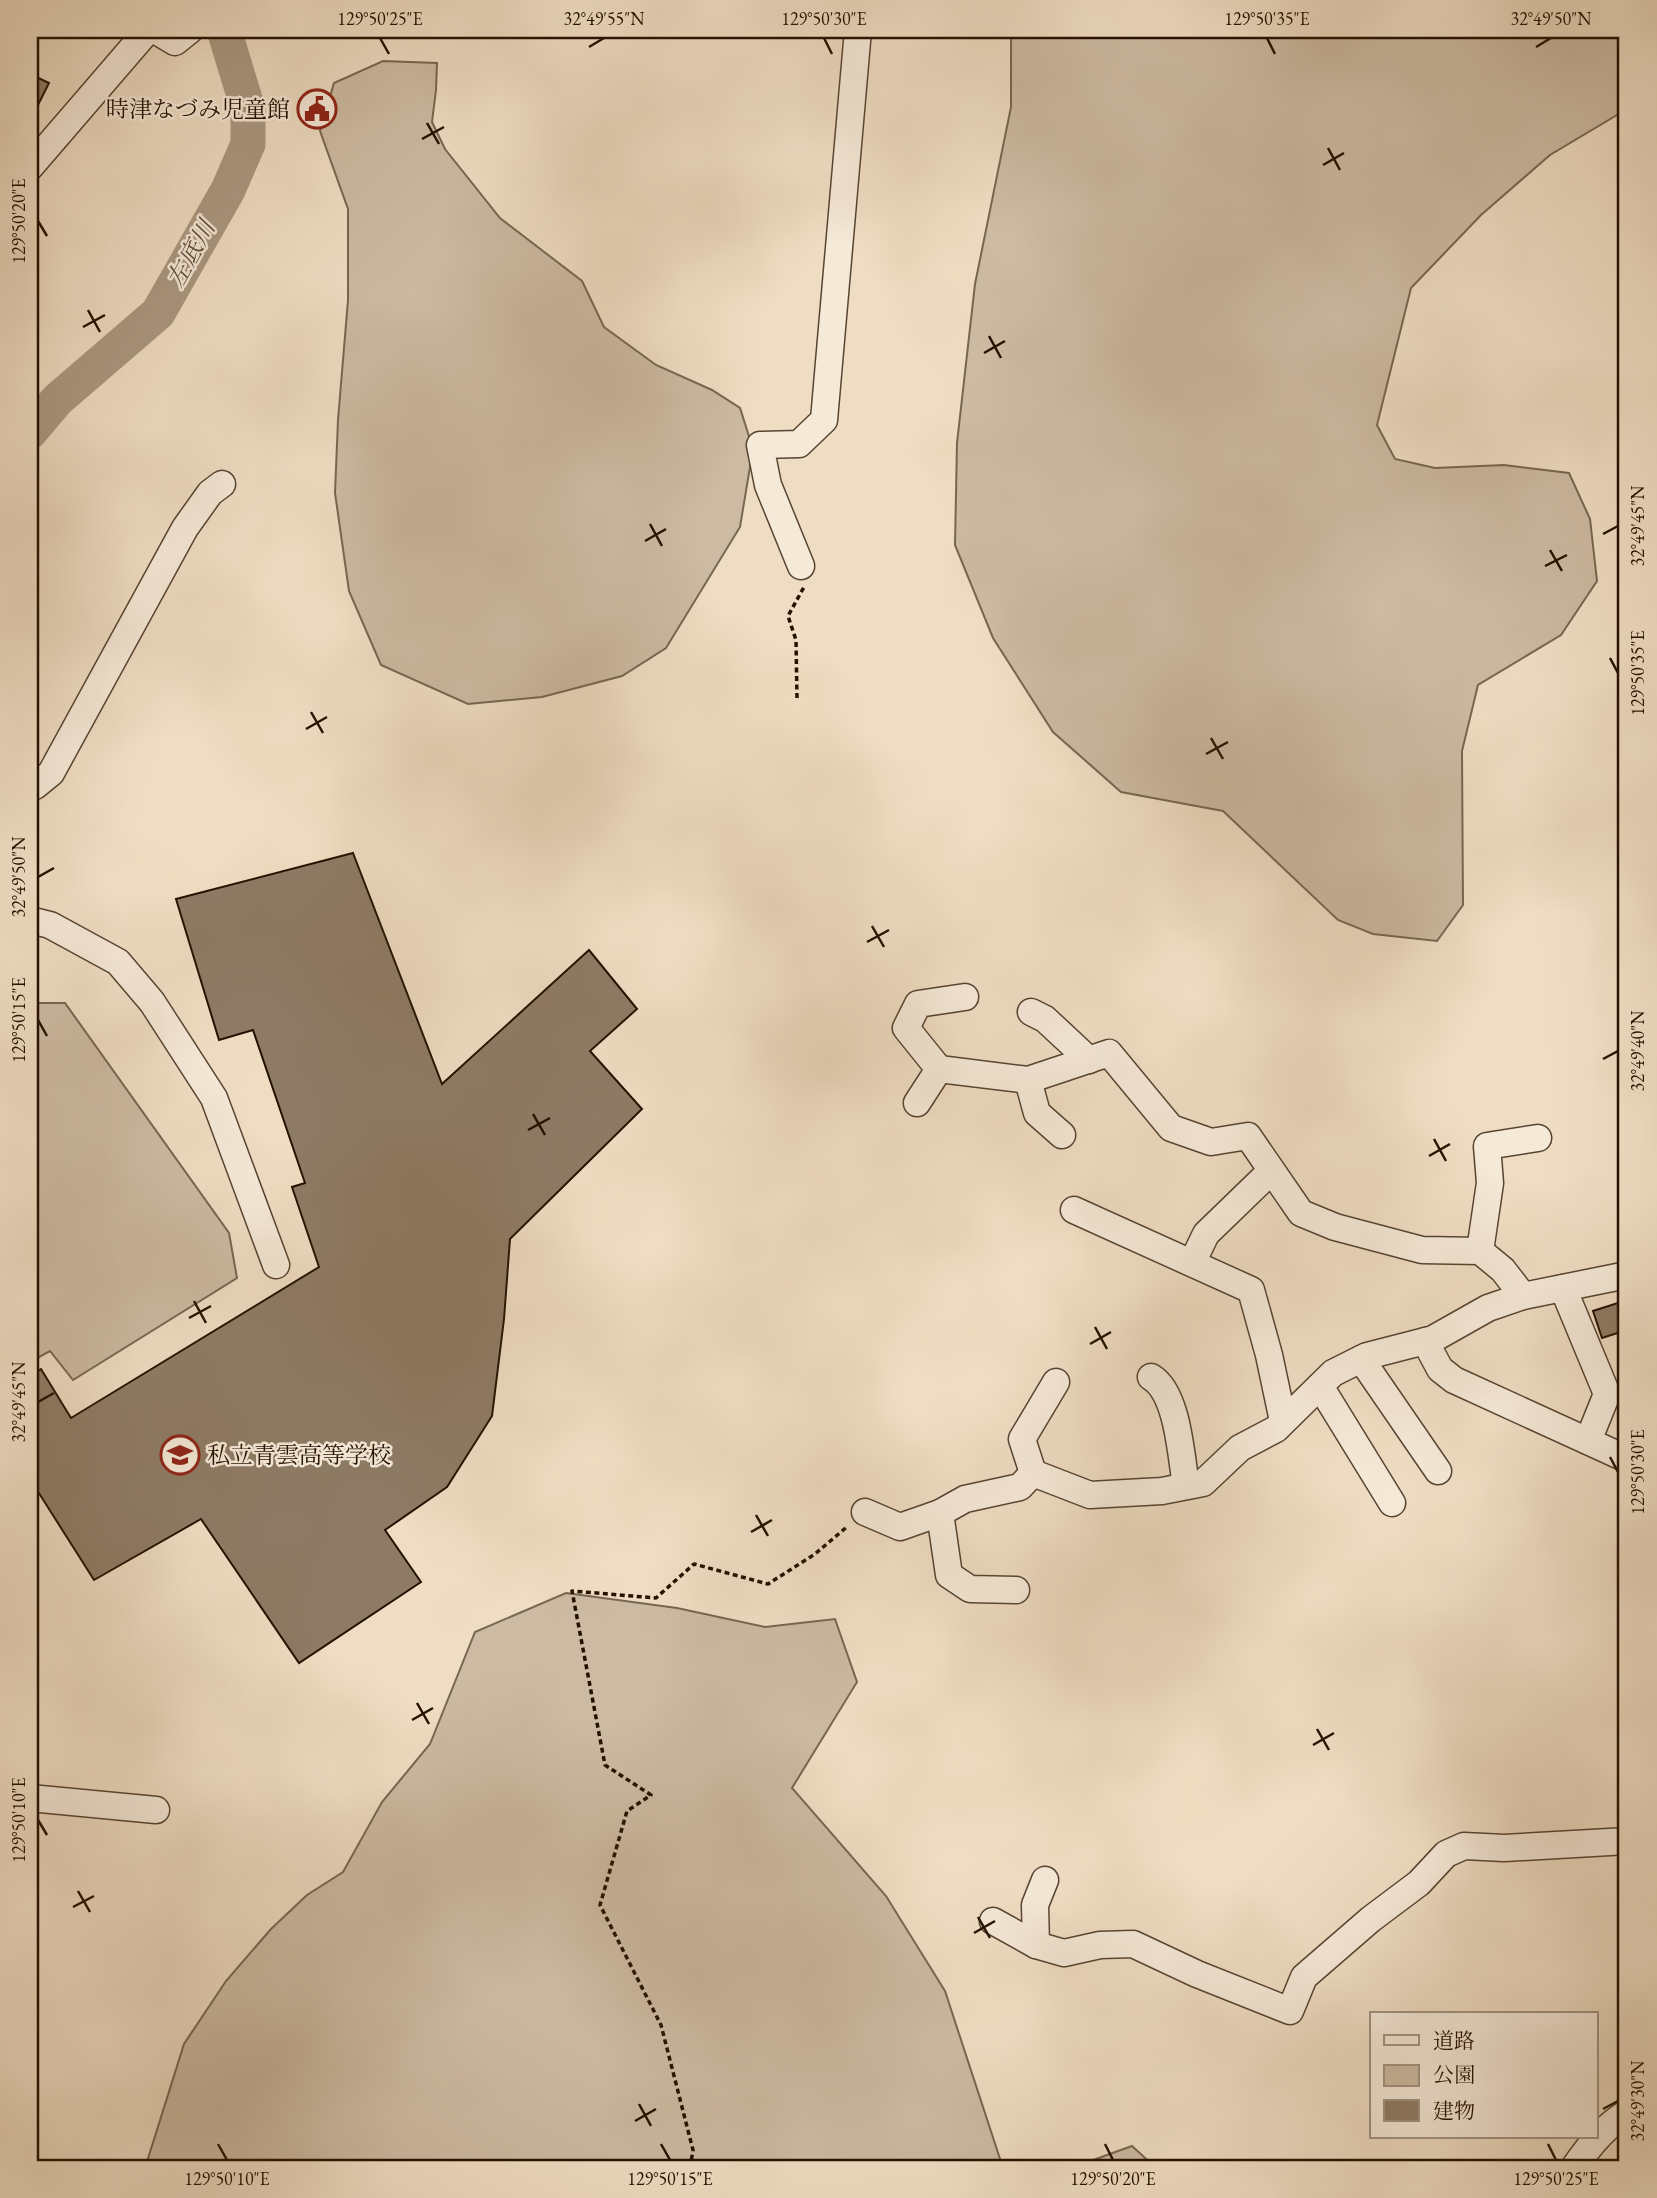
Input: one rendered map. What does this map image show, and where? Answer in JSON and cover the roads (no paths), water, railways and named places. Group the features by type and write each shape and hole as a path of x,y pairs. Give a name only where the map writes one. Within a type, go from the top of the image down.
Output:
{"street":[{"path":"30,167 148,30"},
{"path":"155,30 175,42 190,30"},
{"path":"801,566 768,485 760,445 799,444 824,420 858,30"},
{"path":"30,787 51,773 185,528 210,493 222,484"},
{"path":"30,920 50,925 118,962 152,1002 214,1098 276,1265"},
{"path":"965,997 918,1004 906,1028 939,1069 1028,1080 1109,1053 1171,1128 1211,1142 1248,1136 1270,1172 1301,1213 1335,1227 1422,1250 1480,1251 1503,1270 1523,1296"},
{"path":"1031,1012 1045,1019 1089,1060"},
{"path":"917,1103 939,1069"},
{"path":"1028,1080 1037,1113 1062,1135"},
{"path":"1480,1251 1490,1183 1488,1146 1538,1138"},
{"path":"1192,1263 1206,1234 1270,1172"},
{"path":"1074,1210 1251,1290 1283,1421"},
{"path":"1033,1473 1090,1495 1162,1491 1203,1483 1240,1448 1276,1429 1333,1373 1362,1359 1433,1339 1488,1308 1523,1296 1627,1275"},
{"path":"1563,1288 1607,1394 1588,1441"},
{"path":"1425,1341 1440,1369 1454,1380 1627,1459"},
{"path":"1362,1359 1438,1471"},
{"path":"1151,1377 1160,1382 1171,1402 1186,1486"},
{"path":"1033,1473 1022,1439 1056,1382"},
{"path":"1320,1386 1392,1503"},
{"path":"865,1511 900,1527 940,1513 965,1499 1020,1487 1033,1473"},
{"path":"940,1513 949,1575 970,1590 1016,1590"},
{"path":"30,1798 156,1810"},
{"path":"993,1921 1037,1945 1064,1954 1100,1945 1133,1944 1290,2011 1304,1977 1371,1919 1419,1883 1446,1854 1464,1846 1504,1848 1627,1841"},
{"path":"1037,1945 1035,1905 1045,1880"},
{"path":"1598,2138 1615,2120 1627,2113"},
{"path":"1574,2168 1598,2138"}],"waterway":[{"name":"左底川","path":"30,432 57,400 158,313 228,190 248,144 248,109 224,30"}],"place":[{"name":"時津なづみ児童館","path":"317,109"},
{"name":"私立青雲高等学校","path":"180,1455"}]}
